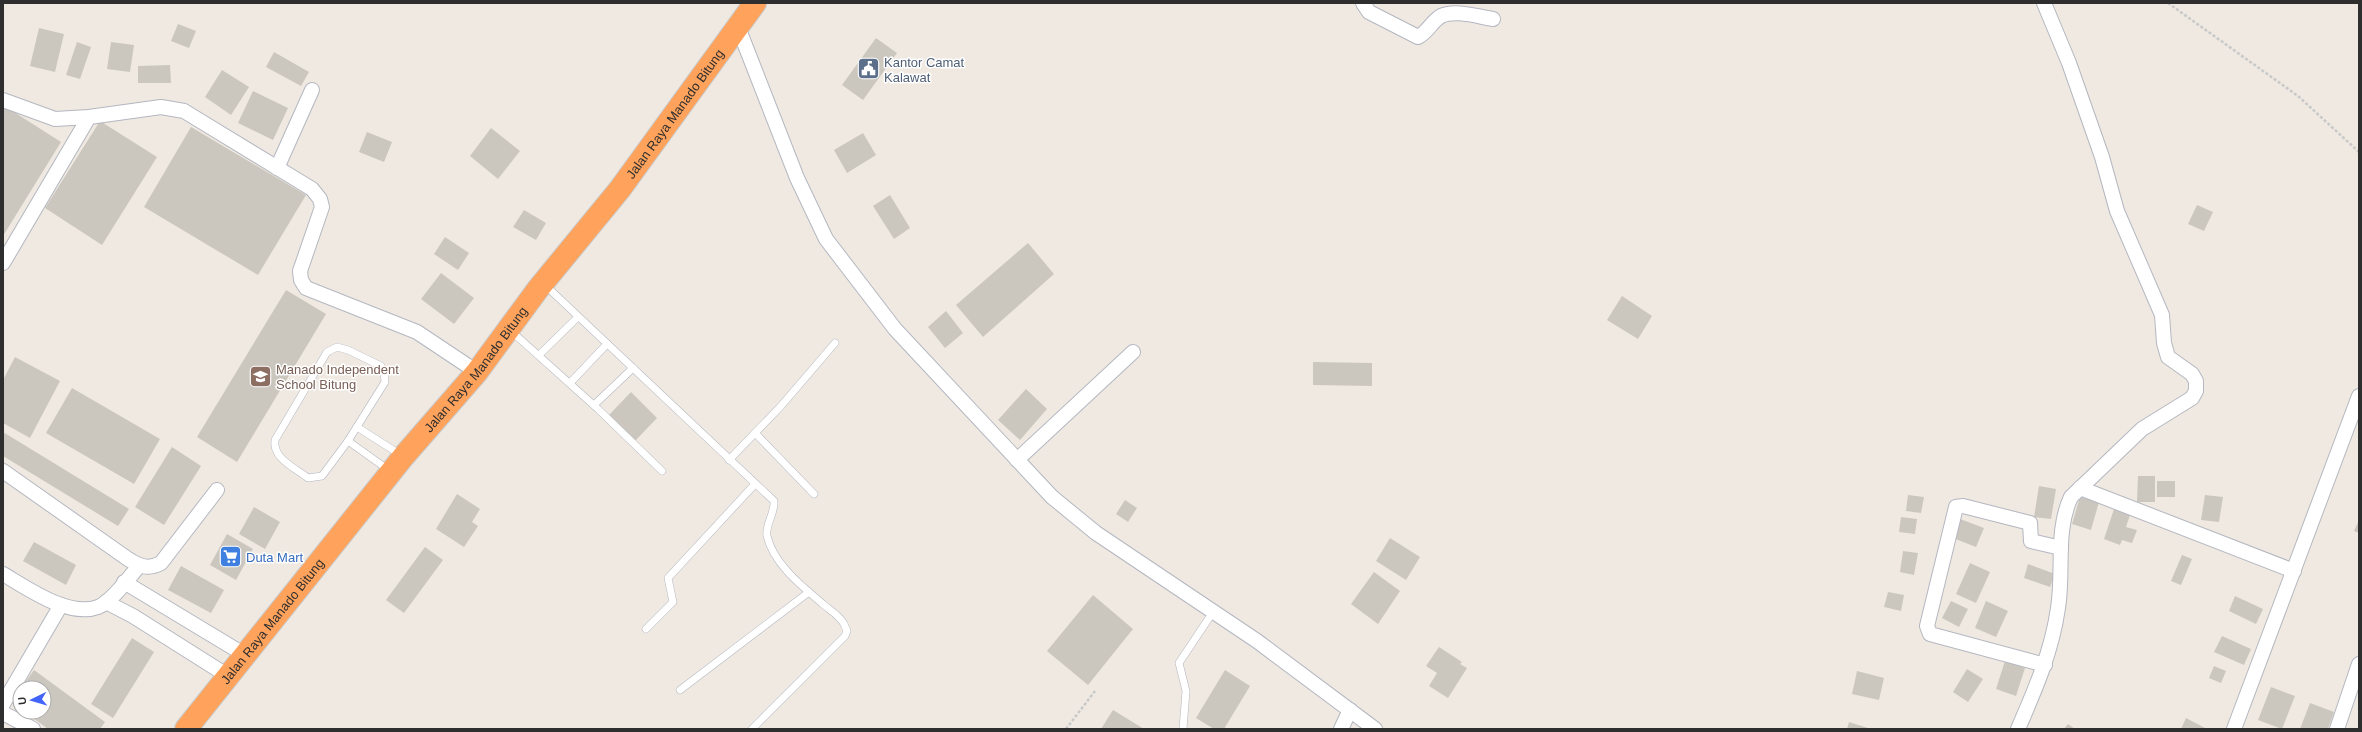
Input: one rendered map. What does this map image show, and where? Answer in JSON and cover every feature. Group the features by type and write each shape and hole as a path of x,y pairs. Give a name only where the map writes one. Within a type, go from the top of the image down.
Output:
{"highway":[{"name":"Jalan Raya Manado Bitung","path":"186,729 398,464 476,372 543,283 620,189 755,3"}],"street":[{"path":"1363,3 1369,12 1418,37 1424,34 1441,16 1457,13 1493,19"},
{"path":"2018,729 2045,665 2058,608 2061,548 2065,510 2071,497 2142,429 2192,398 2196,391 2192,374 2168,357 2164,343 2162,315 2117,211 2102,157 2069,63 2044,3"},
{"path":"738,27 797,178 826,239 895,329 1052,497 1096,533 1257,642 1375,729"},
{"path":"277,168 312,90"},
{"path":"3,100 55,119 89,117 161,107 178,109 204,122 312,189 320,199 321,212 300,270 301,280 306,288 417,332 476,372"},
{"path":"3,263 89,117"},
{"path":"1017,460 1133,352"},
{"path":"2238,728 2359,396"},
{"path":"3,471 139,566 155,566 161,563 217,490"},
{"path":"2080,488 2294,571"},
{"path":"2045,665 1930,634 1927,626 1956,507 1963,506 2030,523 2031,541 2061,548"},
{"path":"3,574 61,605 80,609 98,608 106,602 139,566"},
{"path":"124,582 245,655"},
{"path":"106,602 133,616 228,676"},
{"path":"3,704 61,605"},
{"path":"2336,729 2359,664"},
{"path":"1341,729 1350,710"},
{"path":"3,713 33,729"}],"lane":[{"path":"543,283 774,501 775,509 767,528 770,544 786,569 809,592 843,621 847,631 845,636 752,729"},
{"path":"539,355 578,317"},
{"path":"509,329 594,405 662,471"},
{"path":"570,383 607,344"},
{"path":"729,460 835,344"},
{"path":"336,347 348,350 381,366 384,370 385,382 348,441 322,476 314,479 308,478 278,456 274,446 275,440 331,349 336,347"},
{"path":"594,405 633,368"},
{"path":"357,427 398,464"},
{"path":"755,433 814,494"},
{"path":"348,441 398,464"},
{"path":"646,630 673,602 668,578 755,484"},
{"path":"680,690 809,592"},
{"path":"1183,729 1186,690 1179,663 1212,612"}],"path":[{"path":"2168,3 2298,96 2359,152"},
{"path":"1066,729 1095,691"}],"building":[{"path":"178,24 196,31 189,48 171,41"},
{"path":"39,28 64,34 55,72 30,66"},
{"name":"Kantor Camat Kalawat","path":"876,38 897,53 863,100 842,85"},
{"path":"77,42 91,47 80,79 66,75"},
{"path":"111,42 134,45 130,72 107,69"},
{"path":"274,52 309,72 301,86 266,67"},
{"path":"170,65 171,83 138,83 138,66"},
{"path":"222,70 249,87 231,115 205,97"},
{"path":"253,91 288,108 273,140 238,123"},
{"path":"3,105 61,142 3,236"},
{"path":"100,121 157,157 102,245 45,208"},
{"path":"191,127 306,195 258,275 144,207"},
{"path":"491,128 520,151 498,179 470,156"},
{"path":"367,132 392,142 384,162 359,152"},
{"path":"863,133 876,155 847,173 834,150"},
{"path":"890,195 910,228 894,239 873,206"},
{"path":"2197,205 2213,212 2204,231 2188,224"},
{"path":"524,210 546,223 536,240 513,227"},
{"path":"445,237 469,253 458,270 434,254"},
{"path":"1028,243 1054,274 983,337 956,305"},
{"path":"441,273 474,298 454,324 421,299"},
{"name":"Manado Independent School Bitung","path":"286,290 326,314 237,462 197,437"},
{"path":"1622,296 1652,316 1638,339 1607,320"},
{"path":"946,311 963,333 945,348 928,327"},
{"path":"15,357 60,381 30,438 3,423 3,380"},
{"path":"1313,362 1372,363 1372,386 1313,385"},
{"path":"72,388 160,439 134,484 46,433"},
{"path":"1026,389 1047,409 1020,440 998,420"},
{"path":"631,392 657,418 635,441 609,415"},
{"path":"3,432 129,509 118,526 3,456"},
{"path":"172,447 201,466 164,525 135,507"},
{"path":"2138,476 2155,476 2155,502 2137,502"},
{"path":"2157,481 2175,481 2175,497 2157,497"},
{"path":"2039,486 2056,489 2051,519 2034,517"},
{"path":"457,494 480,509 472,522 478,526 464,547 436,529"},
{"path":"1908,495 1924,497 1921,513 1906,511"},
{"path":"2205,495 2223,497 2219,522 2201,520"},
{"path":"2080,497 2099,502 2091,530 2072,524"},
{"path":"1125,500 1137,508 1128,522 1116,514"},
{"path":"254,507 280,522 265,549 239,534"},
{"path":"2114,509 2130,515 2126,527 2137,530 2132,543 2122,540 2120,545 2104,539"},
{"path":"1901,517 1917,519 1915,534 1899,532"},
{"path":"1960,519 1984,528 1976,547 1953,538"},
{"path":"2359,520 2359,533 2354,531"},
{"name":"Duta Mart","path":"227,534 253,549 236,580 210,565"},
{"path":"1390,538 1420,557 1406,580 1376,561"},
{"path":"34,542 76,565 66,585 23,561"},
{"path":"425,547 443,560 404,613 386,600"},
{"path":"1903,551 1918,553 1914,575 1900,572"},
{"path":"2182,555 2192,559 2181,585 2171,581"},
{"path":"1970,563 1990,572 1976,603 1956,594"},
{"path":"2028,564 2055,574 2050,587 2024,578"},
{"path":"181,566 224,590 211,613 168,590"},
{"path":"1374,572 1400,591 1378,624 1351,604"},
{"path":"1888,592 1904,595 1901,611 1884,607"},
{"path":"1093,595 1133,629 1088,685 1047,651"},
{"path":"2235,596 2263,609 2256,624 2229,611"},
{"path":"1951,601 1968,609 1959,627 1942,618"},
{"path":"1986,601 2008,611 1996,637 1975,628"},
{"path":"2222,636 2251,649 2244,665 2214,652"},
{"path":"132,638 154,652 113,718 91,704"},
{"path":"1439,647 1462,662 1460,664 1467,668 1448,698 1429,686 1437,673 1426,666"},
{"path":"2005,661 2025,668 2016,696 1996,689"},
{"path":"2214,666 2226,671 2221,683 2209,678"},
{"path":"1967,669 1983,679 1968,702 1953,692"},
{"path":"34,670 48,680 27,680"},
{"path":"1225,670 1250,686 1224,729 1214,729 1196,718"},
{"path":"1857,671 1884,678 1879,700 1852,694"},
{"path":"52,683 105,722 100,729 48,729 36,720 52,720"},
{"path":"2271,687 2295,696 2282,729 2258,720"},
{"path":"2310,703 2334,712 2328,729 2300,729"},
{"path":"1113,710 1144,729 1101,729"},
{"path":"2186,718 2207,729 2181,729"},
{"path":"1849,722 1871,729 1847,729"},
{"path":"2068,724 2075,729 2064,729"}],"place":[{"name":"Kantor Camat Kalawat","path":"869,69"},
{"name":"Manado Independent School Bitung","path":"261,376"},
{"name":"Duta Mart","path":"231,557"}]}
